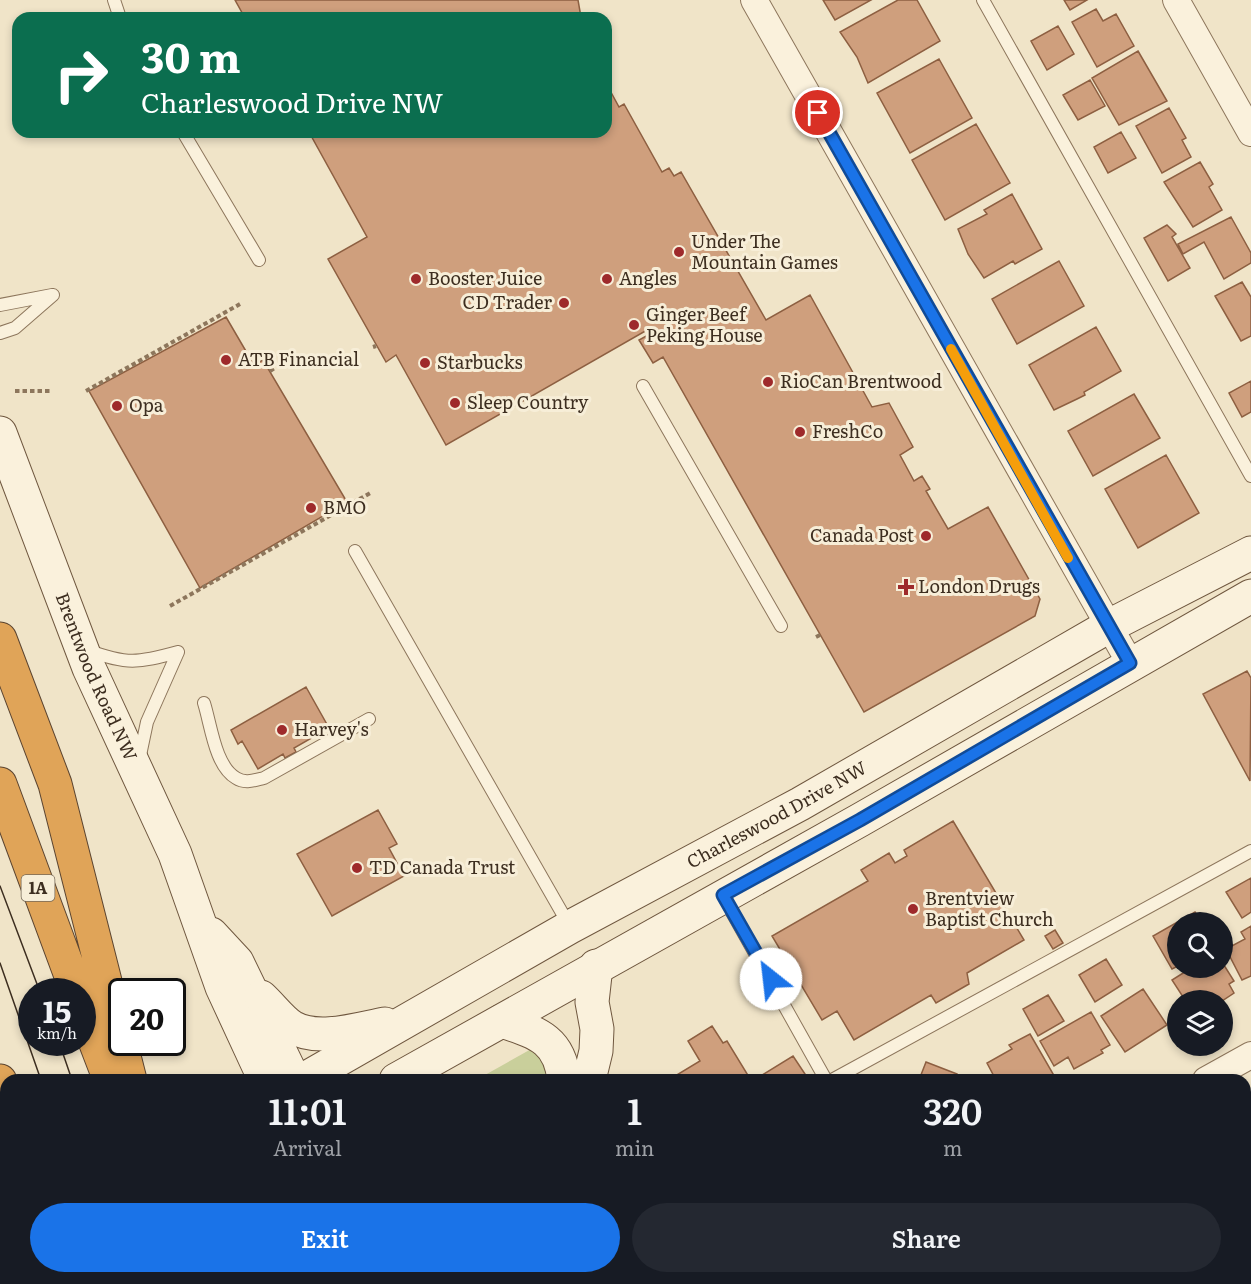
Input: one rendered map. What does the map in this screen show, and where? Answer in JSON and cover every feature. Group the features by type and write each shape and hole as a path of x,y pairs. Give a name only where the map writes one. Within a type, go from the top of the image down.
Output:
{"highway":[{"path":"0,639 56,784 128,1074"},
{"name":"1A","path":"0,784 72,978"},
{"path":"96,1044 108,1074"}],"street":[{"path":"754,0 1084,586 1130,663"},
{"path":"1176,0 1251,133"},
{"name":"Brentwood Road NW","path":"0,433 81,648 175,854 222,987 262,1074"},
{"name":"Charleswood Drive NW","path":"314,1074 570,927 800,804 1109,626 1251,553"},
{"path":"407,1074 860,820 1130,663 1251,596"},
{"name":"Brentwood Road NW","path":"198,919 237,962 291,1074"},
{"path":"590,1074 596,1052 597,1029 592,1002 596,966"},
{"path":"249,986 292,1027 312,1032 345,1032 408,1020"},
{"path":"502,1021 537,1033 556,1049 563,1074"},
{"path":"1219,1074 1251,1055"}],"lane":[{"path":"983,0 1251,476"},
{"path":"187,138 259,260"},
{"path":"0,305 53,295 15,328 0,333"},
{"path":"643,386 781,626"},
{"path":"355,551 570,927"},
{"path":"81,648 112,659 133,663 178,652 147,722 137,770"},
{"path":"204,703 226,769 236,779 248,782 264,778 369,718"},
{"path":"843,1074 1251,851"},
{"path":"723,895 823,1074"}],"path":[{"path":"86,391 240,304"},
{"path":"270,371 276,367"},
{"path":"15,391 50,391"},
{"path":"170,606 372,492"}],"green space":[{"path":"533,1048 546,1059 550,1074 487,1074"}],"building":[{"path":"235,0 578,0 580,12 242,12"},
{"path":"823,0 871,0 835,20"},
{"path":"898,0 917,0 940,41 868,83 857,57 840,32"},
{"path":"1064,0 1087,0 1070,10"},
{"path":"1096,9 1103,21 1116,14 1134,46 1097,67 1072,22"},
{"path":"1058,26 1074,54 1047,70 1031,41"},
{"path":"1138,51 1167,101 1119,125 1092,78"},
{"path":"939,59 972,118 910,153 877,93"},
{"path":"1090,80 1105,106 1078,120 1063,95"},
{"name":"RioCan Brentwood","path":"612,94 619,107 624,104 662,172 669,168 674,176 681,172 766,320 810,295 872,407 889,403 913,447 900,455 914,481 922,476 930,489 926,491 948,529 988,507 1040,599 1035,616 864,712 663,357 653,363 639,340 650,334 647,330 446,445 396,355 386,362 328,259 367,237 312,138 612,138"},
{"path":"1169,108 1186,138 1182,140 1191,157 1162,173 1136,126"},
{"path":"976,124 1010,183 945,220 912,160"},
{"path":"1121,132 1136,158 1108,173 1094,147"},
{"path":"1200,162 1213,184 1209,187 1222,210 1193,227 1164,182"},
{"path":"1012,194 1042,249 1015,264 1013,261 984,278 968,254 958,229 987,214 984,210"},
{"path":"1231,217 1251,253 1251,263 1224,279 1204,242 1183,254 1178,244"},
{"path":"1167,225 1176,234 1172,237 1190,268 1168,281 1144,238"},
{"path":"1059,261 1084,306 1017,344 992,299"},
{"path":"1242,282 1251,297 1251,336 1241,341 1215,296"},
{"path":"226,317 254,365 263,360 347,502 200,588 89,391"},
{"path":"1096,327 1121,371 1084,392 1085,395 1054,410 1029,365"},
{"path":"1251,381 1251,412 1242,417 1229,393"},
{"path":"1134,394 1160,438 1093,476 1068,431"},
{"path":"1166,455 1199,513 1138,548 1105,489"},
{"path":"1247,671 1251,678 1250,781 1203,694"},
{"path":"306,687 329,728 294,748 296,752 285,758 283,754 258,769 242,741 238,744 231,730"},
{"path":"378,810 397,844 389,848 404,876 332,916 297,854"},
{"name":"Brentview Baptist Church","path":"953,821 1024,940 967,973 969,984 936,1003 931,995 854,1040 837,1011 822,1020 772,936 868,881 861,870 889,853 895,863 907,856 904,850"},
{"path":"1251,878 1251,912 1242,918 1226,892"},
{"path":"1251,926 1251,976 1242,980 1233,963 1233,945 1245,939 1241,932"},
{"path":"1167,928 1167,960 1153,936"},
{"path":"1055,930 1063,943 1053,949 1045,936"},
{"path":"1106,959 1122,985 1095,1002 1079,975"},
{"path":"1175,978 1232,978 1234,981 1229,984 1232,990 1178,990 1172,980"},
{"path":"1143,989 1167,1025 1125,1052 1101,1016"},
{"path":"1048,995 1064,1021 1038,1036 1023,1009"},
{"path":"1091,1012 1110,1045 1101,1050 1103,1053 1074,1069 1068,1057 1054,1066 1040,1041"},
{"path":"712,1026 723,1043 727,1041 747,1074 678,1074 700,1061 688,1041"},
{"path":"1030,1034 1053,1074 993,1074 987,1063 1012,1049 1009,1045"},
{"path":"793,1056 805,1074 764,1074"},
{"path":"926,1062 957,1074 921,1074"}],"tram line":[{"path":"0,886 35,978"},
{"path":"0,963 39,1074"},
{"path":"64,1056 70,1074"}],"slow traffic":[{"path":"951,349 1068,558"}],"place":[{"name":"Under The Mountain Games","path":"679,252"},
{"name":"Booster Juice","path":"416,279"},
{"name":"Angles","path":"607,279"},
{"name":"CD Trader","path":"564,303"},
{"name":"Ginger Beef Peking House","path":"634,325"},
{"name":"ATB Financial","path":"226,360"},
{"name":"Starbucks","path":"425,363"},
{"name":"RioCan Brentwood","path":"768,382"},
{"name":"Sleep Country","path":"455,403"},
{"name":"Opa","path":"117,406"},
{"name":"FreshCo","path":"800,432"},
{"name":"BMO","path":"311,508"},
{"name":"Canada Post","path":"926,536"},
{"name":"London Drugs","path":"906,587"},
{"name":"Harvey's","path":"282,730"},
{"name":"TD Canada Trust","path":"357,868"},
{"name":"Brentview Baptist Church","path":"913,909"}],"route":[{"path":"771,979 723,895 860,820 1130,663 818,113"}]}
